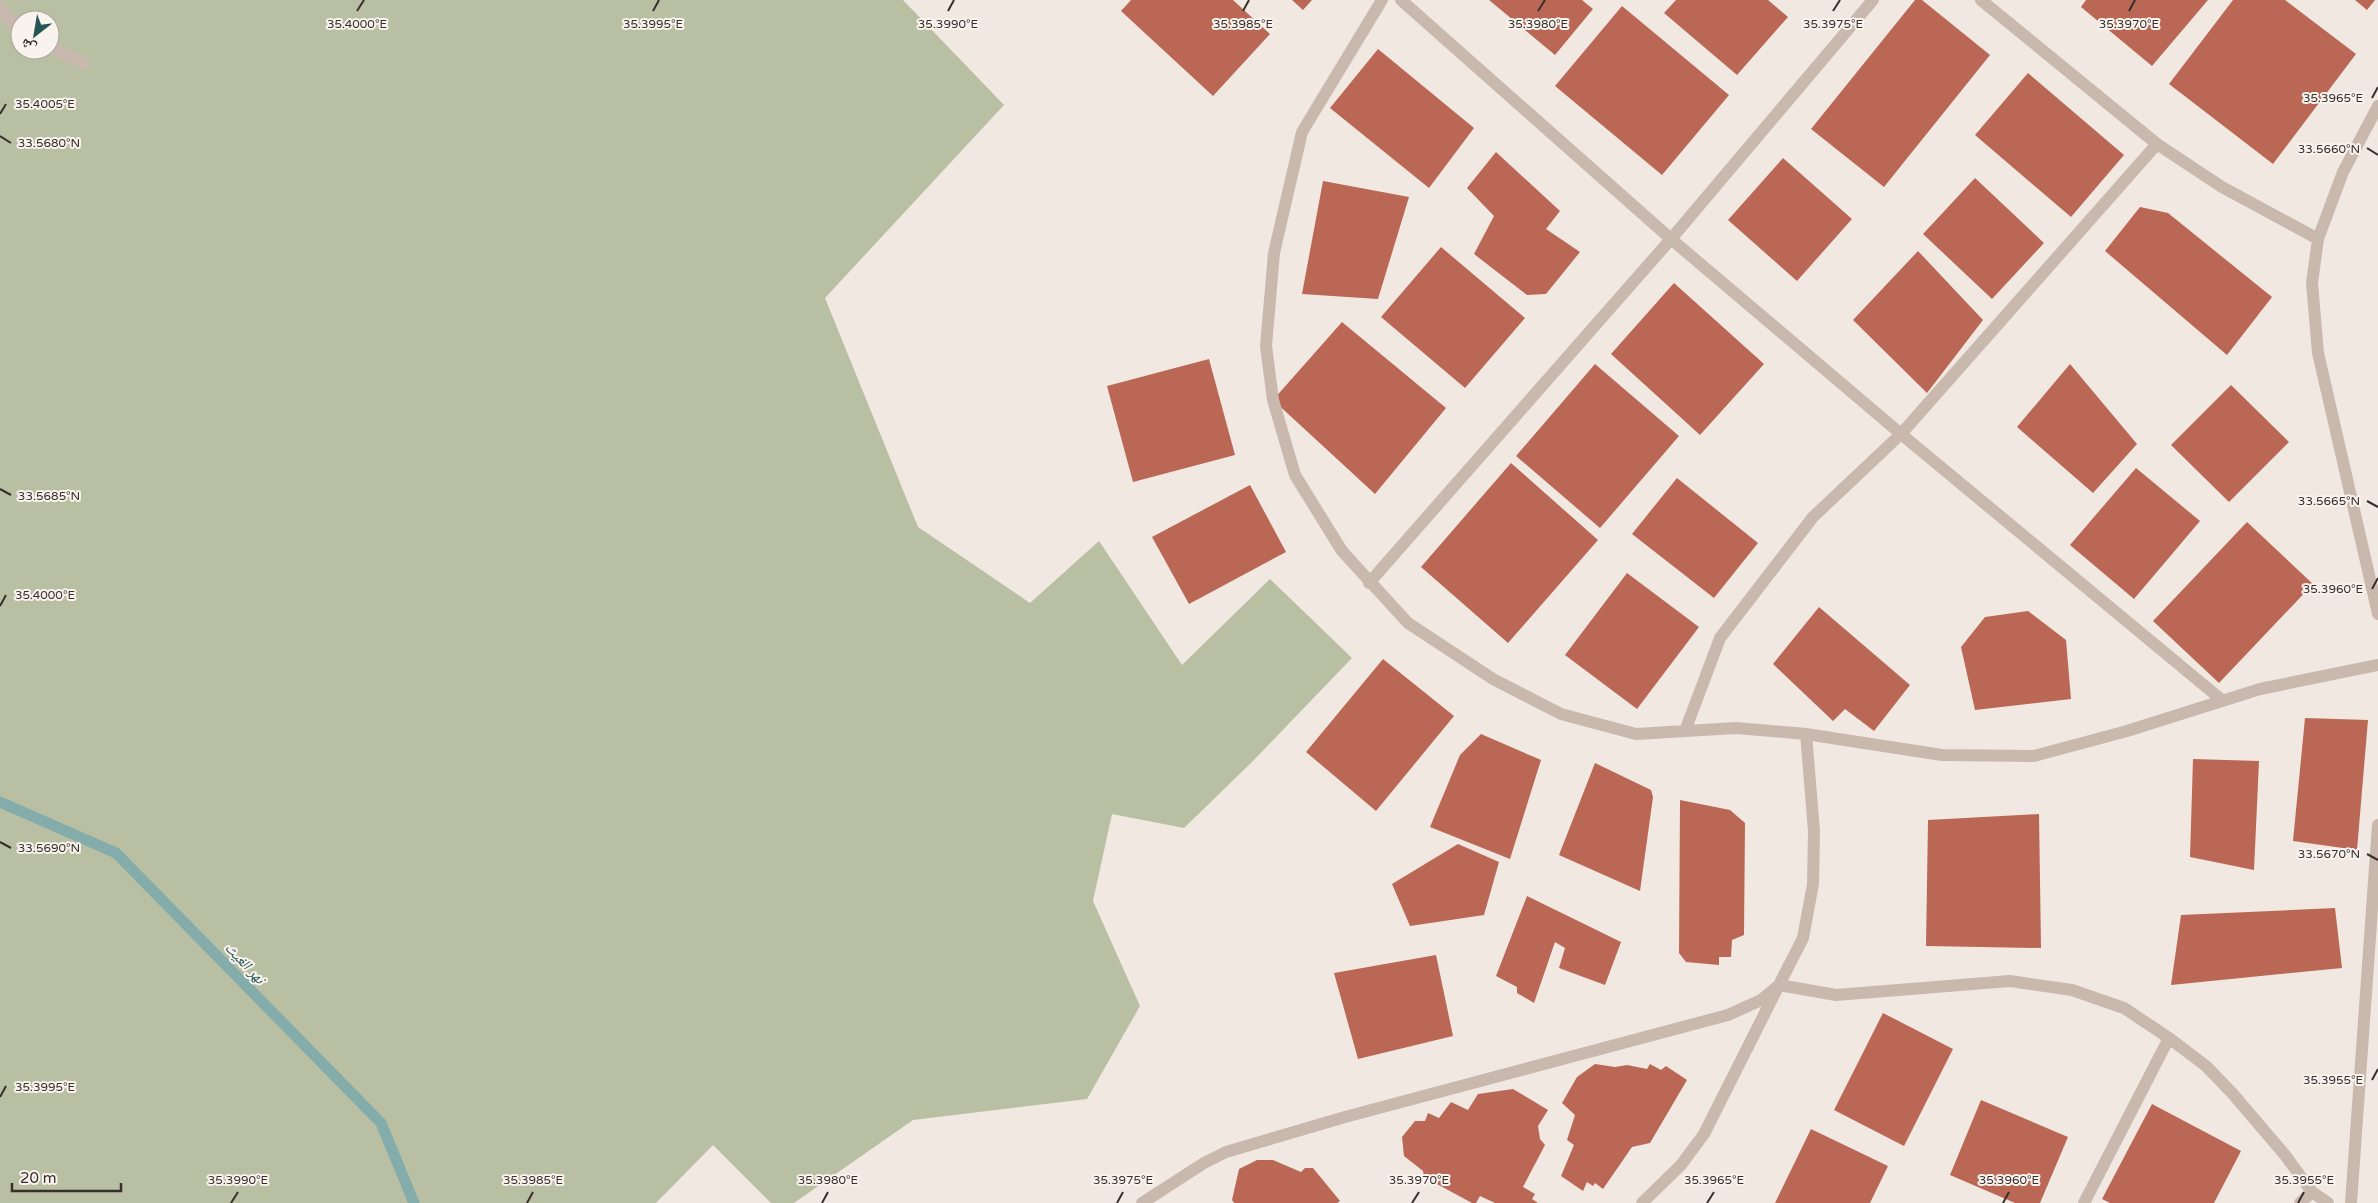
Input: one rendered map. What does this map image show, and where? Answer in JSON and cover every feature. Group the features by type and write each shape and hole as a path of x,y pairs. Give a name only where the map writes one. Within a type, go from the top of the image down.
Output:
{"street":[{"path":"1382,0 1302,132 1274,253 1266,346 1274,400 1295,475 1342,551 1369,583 1408,623 1492,679 1561,714 1636,734 1736,728 1806,734 1942,755 2034,756 2127,731 2260,690 2378,665"},
{"path":"1401,0 1671,239 1901,434 2223,701"},
{"path":"1369,583 1671,239 1873,0"},
{"path":"1981,0 2157,144 2222,187 2318,239"},
{"path":"0,6 10,20"},
{"path":"60,52 84,63"},
{"path":"2378,106 2343,172 2318,239 2312,283 2318,353 2378,614"},
{"path":"1685,731 1720,638 1813,517 1901,434 2157,144"},
{"path":"1642,1203 1681,1165 1704,1134 1803,938 1813,884 1814,831 1806,734"},
{"path":"2351,1203 2378,825"},
{"path":"1142,1203 1204,1163 1226,1152 1345,1117 1728,1014 1761,1000 1779,985 1836,995 2010,981 2072,990 2124,1008 2169,1038 2206,1066 2285,1154 2312,1192 2328,1203"},
{"path":"2084,1203 2169,1038"},
{"path":"2300,1203 2312,1192"}],"green space":[{"path":"0,0 903,0 1004,105 825,298 918,527 1030,603 1099,541 1182,665 1270,579 1352,658 1253,761 1184,828 1112,814 1093,901 1140,1006 1087,1099 913,1120 794,1203 771,1203 713,1145 656,1203 0,1203"}],"building":[{"path":"1131,0 1233,0 1270,34 1213,96 1121,11"},
{"path":"1292,0 1312,0 1303,10"},
{"path":"1489,0 1582,0 1593,9 1555,55"},
{"path":"1676,0 1768,0 1788,17 1737,75 1664,13"},
{"path":"1915,0 1922,0 1990,55 1884,187 1811,129"},
{"path":"2086,0 2208,0 2152,66 2081,7"},
{"path":"2233,0 2285,0 2356,54 2273,164 2169,84"},
{"path":"2355,0 2375,0 2367,10"},
{"path":"1622,6 1729,95 1662,175 1555,86"},
{"path":"1378,49 1474,128 1429,188 1330,108"},
{"path":"2028,73 2124,155 2071,217 1975,135"},
{"path":"1496,152 1560,211 1546,229 1580,252 1546,294 1527,295 1474,254 1494,216 1467,188"},
{"path":"1783,158 1852,219 1797,281 1728,220"},
{"path":"1975,178 2044,243 1992,299 1923,234"},
{"path":"1323,181 1409,197 1378,299 1302,294"},
{"path":"2140,207 2168,213 2272,297 2227,355 2105,251"},
{"path":"1441,247 1525,318 1465,388 1381,317"},
{"path":"1918,251 1983,320 1927,393 1853,320"},
{"path":"1674,283 1764,364 1700,435 1611,354"},
{"path":"1342,322 1446,408 1375,494 1273,400"},
{"path":"1209,359 1235,455 1133,482 1107,386"},
{"path":"1595,364 1679,436 1600,528 1516,456"},
{"path":"2070,364 2137,444 2093,493 2017,427"},
{"path":"2231,385 2289,442 2229,502 2171,445"},
{"path":"1511,463 1598,540 1508,643 1421,567"},
{"path":"2136,468 2200,521 2134,599 2070,545"},
{"path":"1677,478 1758,543 1714,598 1632,534"},
{"path":"1250,485 1286,552 1189,604 1152,537"},
{"path":"2247,522 2313,584 2219,683 2153,621"},
{"path":"1627,573 1699,627 1637,709 1565,655"},
{"path":"1819,607 1910,685 1874,731 1845,709 1833,721 1773,664"},
{"path":"2028,611 2066,640 2071,699 1975,710 1961,647 1985,617"},
{"path":"1383,659 1454,716 1376,811 1306,752"},
{"path":"2305,718 2368,720 2357,850 2293,841"},
{"path":"1481,734 1541,760 1510,859 1430,827 1460,755"},
{"path":"2193,759 2259,761 2254,870 2190,857"},
{"path":"1595,763 1651,790 1653,797 1640,891 1559,855"},
{"path":"1680,800 1730,810 1745,823 1744,935 1732,940 1731,957 1719,957 1719,965 1686,962 1679,953"},
{"path":"2039,814 2041,948 1926,946 1928,820"},
{"path":"1458,844 1499,862 1484,915 1410,926 1392,884"},
{"path":"1527,896 1621,942 1605,985 1559,968 1565,948 1555,942 1534,1003 1517,993 1517,987 1496,976"},
{"path":"2335,908 2342,968 2171,985 2181,915"},
{"path":"1436,955 1453,1036 1358,1059 1334,973"},
{"path":"1883,1013 1953,1049 1904,1146 1834,1110"},
{"path":"1595,1064 1615,1067 1627,1065 1647,1069 1650,1064 1661,1070 1666,1066 1687,1080 1650,1143 1632,1147 1603,1189 1595,1183 1593,1186 1587,1182 1583,1191 1561,1176 1574,1145 1567,1140 1575,1115 1562,1103 1577,1077"},
{"path":"1513,1089 1548,1110 1538,1126 1540,1139 1545,1145 1523,1187 1535,1194 1532,1199 1538,1203 1495,1203 1480,1196 1476,1203 1472,1203 1424,1177 1423,1171 1404,1156 1402,1137 1415,1121 1425,1121 1428,1113 1439,1118 1451,1102 1468,1110 1478,1094"},
{"path":"1981,1100 2068,1137 2040,1203 2015,1203 1950,1175"},
{"path":"2152,1104 2241,1151 2214,1203 2110,1203 2102,1199"},
{"path":"1811,1129 1888,1166 1870,1203 1775,1203"},
{"path":"1257,1160 1273,1160 1301,1172 1305,1168 1313,1168 1340,1201 1337,1203 1234,1203 1232,1200 1239,1169"}],"waterway":[{"name":"نهر الغيث","path":"0,802 116,853 381,1123 414,1203"}]}
